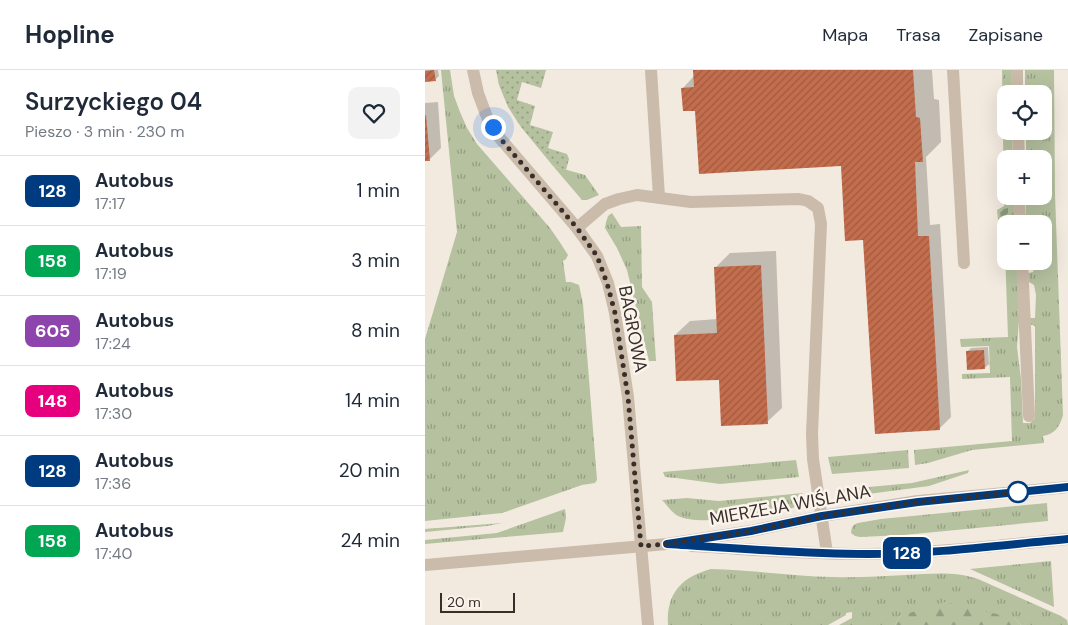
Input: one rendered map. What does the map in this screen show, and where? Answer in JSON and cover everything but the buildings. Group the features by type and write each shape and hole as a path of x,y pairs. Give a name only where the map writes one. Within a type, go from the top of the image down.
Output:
{"street":[{"name":"BAGROWA","path":"473,70 478,93 487,117 499,137 577,228 597,256 607,283 615,313 628,397 648,625"},
{"path":"651,70 659,197"},
{"path":"953,70 964,263"},
{"path":"1017,70 1017,85"},
{"path":"577,228 605,204 637,195 691,202 799,199 808,201 818,208 821,224 812,434 813,459 827,553"},
{"path":"1021,270 1029,416"},
{"name":"MIERZEJA WIŚLANA","path":"425,565 667,544 751,531 822,516 918,502 1068,487"},
{"name":"MIERZEJA WIŚLANA","path":"667,544 777,551 868,554 924,552 1068,539"}],"green space":[{"path":"441,70 450,70 454,96 467,128 477,144 550,228 568,255 563,261 566,282 579,285 583,304 597,480 595,483 582,485 502,513 425,521 425,339 457,232"},
{"path":"496,70 546,70 541,88 522,82 517,100 535,106 530,125 553,132 548,148 567,154 569,159 566,170 553,166 521,127 508,107 499,85"},
{"path":"1002,70 1012,70 1013,85 1002,85"},
{"path":"1025,70 1054,70 1055,194 1063,415 1056,429 1043,436 1044,443 972,450 915,465 914,450 1012,441 1010,377 962,379 962,374 990,373 989,346 961,347 960,339 1008,337 1006,270 1017,270 1019,320 1017,347 1023,423 1030,423 1035,418 1035,326 1029,324 1030,318 1035,318 1036,295 1034,285 1029,282 1028,273 1034,270 1052,270 1052,215 1026,215 1026,205 1052,205 1052,150 1026,150 1026,140 1052,140 1052,85 1025,85"},
{"path":"1003,140 1012,140 1013,150 1003,150"},
{"path":"553,166 585,175 599,195 582,200"},
{"path":"1015,205 1016,215 998,215 997,210 1004,206"},
{"path":"612,213 621,227 641,226 642,287 652,302 656,361 649,361 627,270 605,228 608,216"},
{"path":"908,450 909,468 832,474 828,457"},
{"path":"796,460 799,477 720,484 665,477 663,472"},
{"path":"969,470 968,473 929,486 845,497 837,493 836,490 912,483"},
{"path":"803,493 800,503 791,508 712,520 687,519 678,516 662,500 687,498 719,501"},
{"path":"1047,503 1048,521 904,535 860,537 851,533 856,524 881,519"},
{"path":"565,509 566,518 563,532 425,544 425,540 497,533"},
{"path":"502,523 487,526 425,532 425,529"},
{"path":"1051,561 1054,607 970,569"},
{"path":"711,569 842,577 934,574 969,576 1061,616 1067,620 1068,625 1021,625 1014,618 900,616 895,625 839,625 852,618 852,612 846,613 846,615 828,625 668,625 670,604 678,588 692,577"},
{"path":"944,602 1014,618 1021,625 895,625 900,616"}],"bus line":[{"name":"128","path":"1068,487 918,502 822,516 751,531 667,544 777,551 868,554 924,552 1068,539"}],"route":[{"path":"493,127 499,137 577,228 597,256 607,283 615,313 628,397 641,546 667,544 751,531 822,516 918,502 1021,492 1018,492"}]}
